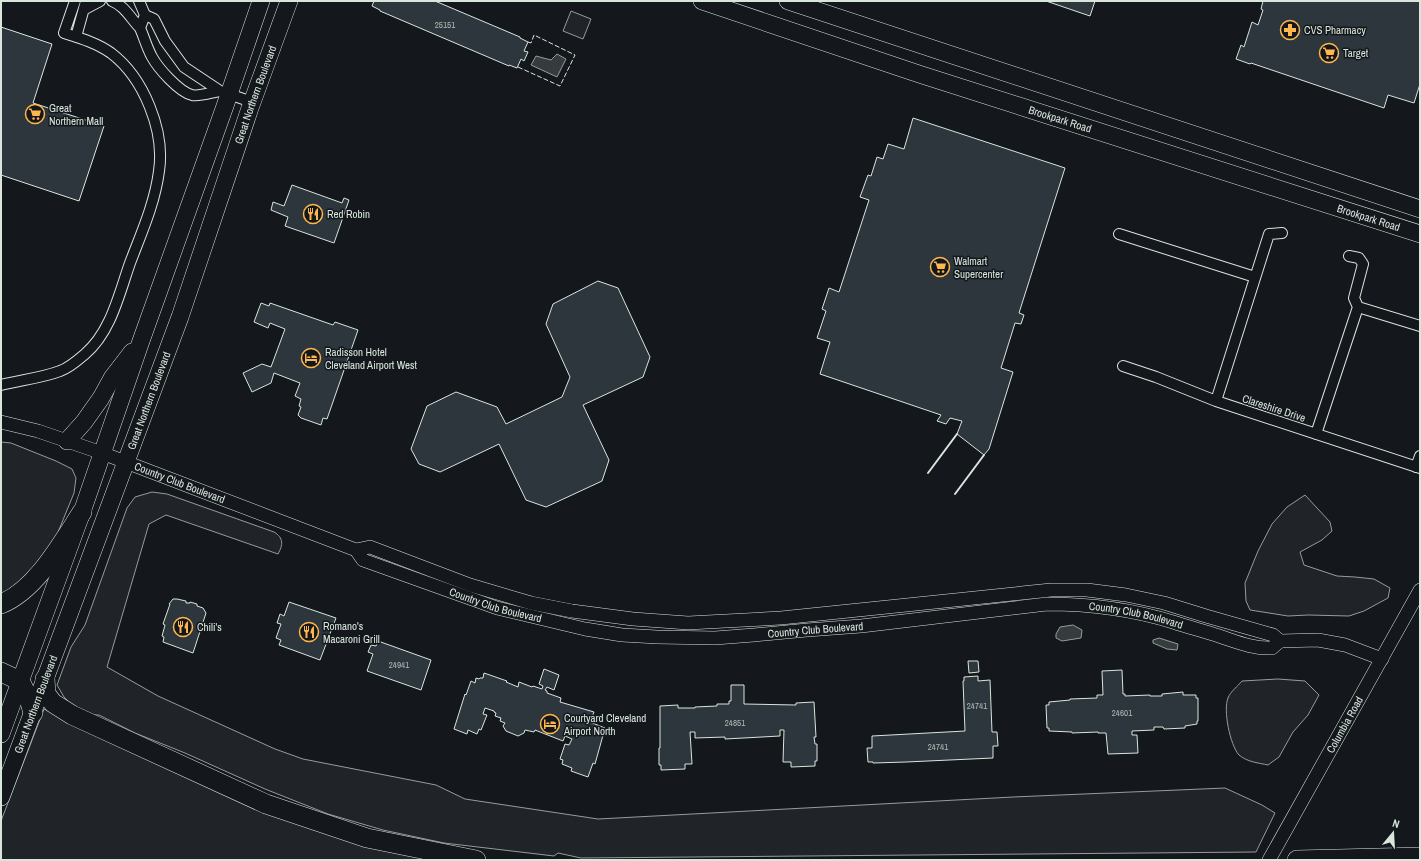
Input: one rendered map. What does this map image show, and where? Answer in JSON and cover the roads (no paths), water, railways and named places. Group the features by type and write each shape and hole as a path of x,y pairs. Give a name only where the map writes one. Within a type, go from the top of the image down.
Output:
{"highway":[{"path":"1,604 9,601 31,583 48,564 82,512"},
{"path":"1,672 20,681 29,698 33,713"},
{"path":"46,679 46,694 53,703 72,715 266,804 367,838 476,860"},
{"path":"1297,860 1420,857"}],"main road":[{"name":"Great Northern Boulevard","path":"1,734 82,512 224,93 261,1"},
{"name":"Great Northern Boulevard","path":"1,797 180,317 252,102 289,1"},
{"name":"Brookpark Road","path":"702,1 919,74 1420,234"},
{"path":"788,1 1420,209"},
{"path":"67,441 84,422 112,378 141,341"}],"street":[{"path":"1,385 61,371 85,354 95,343 111,316 158,180 160,157 158,132 152,112 133,77 116,58 99,46 64,33 75,1"},
{"path":"76,37 86,5 100,1"},
{"path":"112,1 121,6 140,28 153,58 164,73 182,90 193,96 224,93"},
{"path":"139,1 145,15 154,19 165,41 184,67 224,93 252,102"},
{"path":"140,28 145,15"},
{"path":"1216,401 1269,234 1282,233"},
{"path":"1119,234 1255,277"},
{"path":"1316,434 1358,307 1354,298 1363,264 1359,258 1349,256"},
{"path":"1358,307 1420,326"},
{"name":"Clareshire Drive","path":"1123,366 1156,376 1216,401 1418,468"},
{"name":"Country Club Boulevard","path":"1,422 38,430 102,453 356,550 370,547 470,585 531,603 572,611 633,619 688,623 715,622 781,618 1044,590 1087,590 1126,595 1164,603 1273,635 1280,641 1318,640 1345,645 1382,659"},
{"path":"1418,468 1420,456"},
{"name":"Columbia Road","path":"1269,860 1420,590"}],"place":[{"name":"CVS Pharmacy","path":"1290,30"},
{"name":"Target","path":"1329,53"},
{"name":"Great Northern Mall","path":"35,114"},
{"name":"Red Robin","path":"313,214"},
{"name":"Walmart Supercenter","path":"940,267"},
{"name":"Radisson Hotel Cleveland Airport West","path":"311,358"},
{"name":"Chili's","path":"183,627"},
{"name":"Romano's Macaroni Grill","path":"309,632"},
{"name":"Courtyard Cleveland Airport North","path":"550,724"}]}
